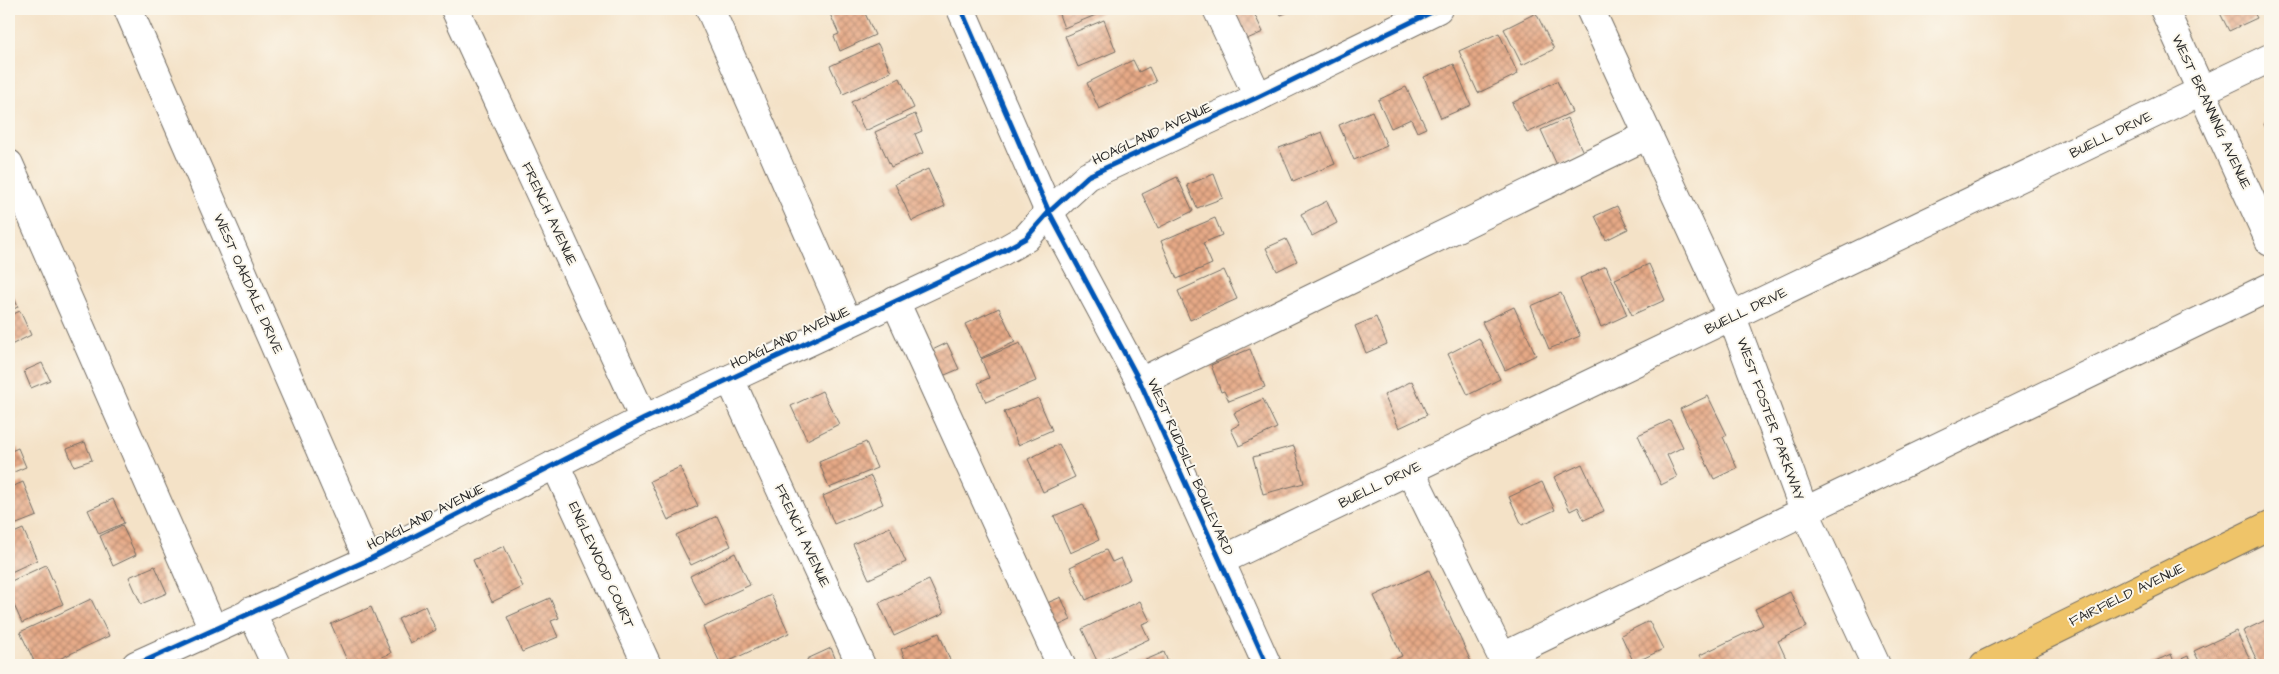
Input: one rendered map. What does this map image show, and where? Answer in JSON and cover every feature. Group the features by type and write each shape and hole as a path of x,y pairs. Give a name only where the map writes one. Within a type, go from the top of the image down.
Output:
{"main road":[{"name":"FAIRFIELD AVENUE","path":"1984,665 2270,525"}],"street":[{"name":"WEST OAKDALE DRIVE","path":"128,9 368,560"},
{"name":"FRENCH AVENUE","path":"455,9 644,419"},
{"path":"710,9 848,323"},
{"name":"WEST RUDISILL BOULEVARD","path":"961,9 1049,212 1140,382 1267,665"},
{"path":"1217,9 1258,97"},
{"name":"HOAGLAND AVENUE","path":"136,665 368,560 644,419 1001,252 1026,238 1049,212 1088,176 1258,97 1438,9"},
{"name":"WEST FOSTER PARKWAY","path":"1590,9 1732,317 1804,510 1876,665"},
{"name":"WEST BRANNING AVENUE","path":"2164,9 2270,242"},
{"name":"BUELL DRIVE","path":"1220,561 2270,58"},
{"path":"1140,382 1648,135"},
{"path":"9,164 213,629"},
{"path":"1410,470 1503,661 1804,510 2270,287"},
{"path":"895,301 1061,665"},
{"name":"FRENCH AVENUE","path":"730,379 861,665"},
{"name":"ENGLEWOOD COURT","path":"554,464 647,665"},
{"path":"251,612 276,665"}],"building":[{"path":"841,9 863,9 875,35 840,51 834,36 839,34 830,14"},
{"path":"1057,9 1102,9 1103,12 1064,28"},
{"path":"1244,9 1252,9 1263,32 1238,43 1226,17"},
{"path":"1278,9 1296,9 1281,15"},
{"path":"2218,9 2252,9 2257,18 2229,31"},
{"path":"1536,13 1554,49 1522,65 1504,29"},
{"path":"1104,20 1116,51 1078,67 1065,36"},
{"path":"1499,33 1518,74 1478,93 1459,51"},
{"path":"878,44 891,72 843,94 830,66"},
{"path":"1133,60 1139,72 1149,67 1156,82 1099,109 1087,83"},
{"path":"1454,64 1471,105 1441,118 1424,77"},
{"path":"900,78 914,108 865,131 851,102"},
{"path":"1557,81 1572,112 1527,133 1512,103"},
{"path":"1406,87 1426,128 1417,132 1411,119 1391,128 1378,100"},
{"path":"1372,111 1387,146 1354,160 1339,125"},
{"path":"915,114 922,131 915,134 923,153 891,167 875,132"},
{"path":"1567,118 1583,152 1557,165 1541,130"},
{"path":"2270,121 2270,140 2263,124"},
{"path":"1322,132 1335,164 1293,181 1279,148"},
{"path":"928,169 945,206 912,221 895,184"},
{"path":"1214,174 1223,198 1197,208 1187,185"},
{"path":"1177,177 1193,211 1158,228 1142,194"},
{"path":"1327,201 1337,223 1312,236 1301,214"},
{"path":"1617,206 1628,229 1606,240 1595,216"},
{"path":"1215,218 1222,235 1203,243 1212,264 1177,279 1161,241"},
{"path":"1286,239 1297,261 1277,271 1266,248"},
{"path":"1649,264 1665,300 1632,315 1615,279"},
{"path":"1606,266 1627,315 1601,327 1580,278"},
{"path":"1224,270 1237,299 1190,320 1178,291"},
{"path":"9,285 18,307 9,311"},
{"path":"1561,293 1580,336 1549,349 1531,306"},
{"path":"1514,307 1536,355 1505,370 1482,322"},
{"path":"999,308 1015,342 981,358 965,324"},
{"path":"20,311 31,335 9,346 9,316"},
{"path":"1376,317 1387,344 1366,353 1355,326"},
{"path":"1479,338 1500,379 1468,395 1448,354"},
{"path":"947,343 959,369 938,378 926,353"},
{"path":"1020,343 1036,381 986,402 978,383 989,378 981,359"},
{"path":"1250,349 1265,387 1229,401 1224,391 1221,392 1211,365"},
{"path":"42,363 50,380 31,388 24,371"},
{"path":"1412,381 1427,415 1399,428 1384,395"},
{"path":"822,391 839,424 807,440 791,406"},
{"path":"1708,396 1727,435 1723,437 1737,468 1714,479 1680,409"},
{"path":"1038,398 1052,430 1018,445 1004,412"},
{"path":"1263,399 1277,428 1239,446 1231,429 1240,424 1234,413"},
{"path":"1670,420 1683,447 1667,455 1677,477 1661,485 1638,435"},
{"path":"85,442 92,460 74,466 67,449"},
{"path":"866,442 877,468 829,488 819,462"},
{"path":"1059,444 1075,477 1043,492 1028,459"},
{"path":"1294,446 1304,483 1263,494 1253,457"},
{"path":"18,448 26,467 9,474 9,452"},
{"path":"1582,464 1604,511 1584,520 1578,507 1570,511 1554,477"},
{"path":"680,467 698,506 668,520 650,481"},
{"path":"871,476 883,504 834,524 823,496"},
{"path":"23,482 37,516 9,527 9,488"},
{"path":"1542,482 1555,510 1522,525 1509,497"},
{"path":"113,499 124,523 99,534 88,510"},
{"path":"1083,504 1099,540 1070,553 1054,516"},
{"path":"717,516 731,546 691,565 676,535"},
{"path":"122,525 136,555 113,566 100,536"},
{"path":"890,527 906,562 869,579 853,544"},
{"path":"23,529 37,560 9,573 9,535"},
{"path":"504,546 523,587 492,602 473,560"},
{"path":"1106,550 1112,562 1121,558 1130,579 1086,600 1070,567"},
{"path":"735,553 750,585 705,606 690,576"},
{"path":"46,565 63,604 22,623 9,594 9,582"},
{"path":"155,566 167,593 141,604 129,577"},
{"path":"1429,570 1472,664 1381,665 1402,656 1374,596"},
{"path":"929,580 944,613 894,636 879,603"},
{"path":"1790,592 1807,627 1778,641 1789,665 1705,665 1700,655 1763,625 1755,609"},
{"path":"771,595 789,633 721,665 703,627"},
{"path":"1061,597 1071,620 1049,630 1038,607"},
{"path":"550,598 559,618 551,621 558,637 522,652 507,617"},
{"path":"91,599 109,636 46,665 36,665 20,632"},
{"path":"1140,601 1150,621 1142,624 1149,639 1098,663 1082,629"},
{"path":"425,606 436,630 410,643 398,619"},
{"path":"371,607 391,653 363,665 349,665 331,624"},
{"path":"2270,618 2270,665 2259,665 2243,631"},
{"path":"1649,621 1663,649 1634,663 1621,635"},
{"path":"2236,631 2253,665 2201,665 2194,651"},
{"path":"939,633 952,665 907,665 901,649"},
{"path":"831,648 838,665 809,665 807,659"},
{"path":"1164,652 1169,665 1134,665"},
{"path":"2171,654 2174,662 2188,656 2191,665 2152,665 2151,663"}],"cycle path":[{"path":"961,9 1049,212 1140,382 1267,665"},
{"path":"136,665 368,560 644,419 1001,252 1026,238 1049,212 1088,176 1258,97 1438,9"}]}
